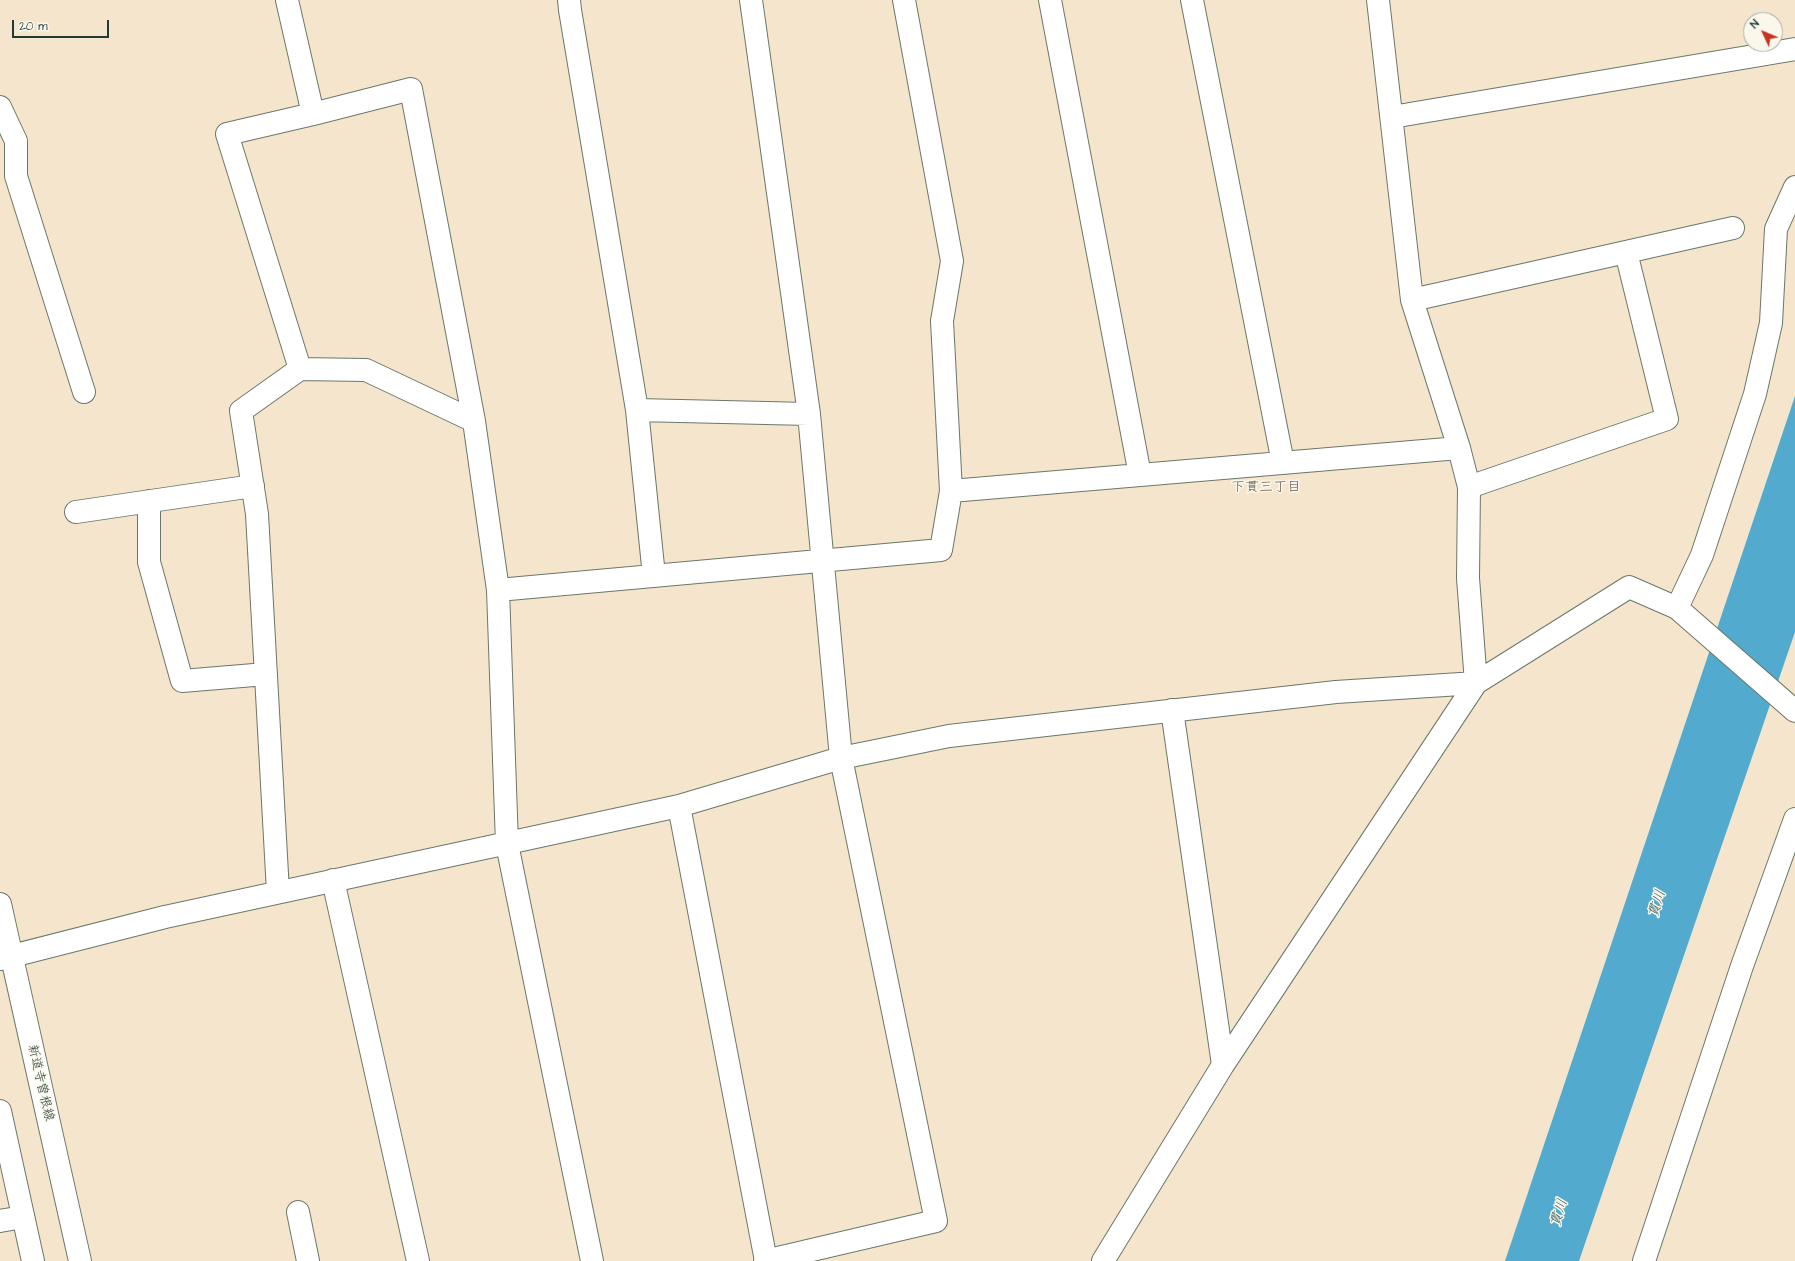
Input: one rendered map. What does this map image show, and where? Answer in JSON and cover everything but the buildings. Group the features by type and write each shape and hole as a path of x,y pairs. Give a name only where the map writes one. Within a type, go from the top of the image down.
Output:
{"street":[{"path":"287,0 313,114"},
{"path":"569,0 636,410 654,576"},
{"path":"679,806 766,1261 936,1221 841,758 809,414 751,0"},
{"path":"498,590 941,550 951,491 942,322 952,261 904,0"},
{"path":"1050,0 1140,475"},
{"path":"1192,0 1283,463"},
{"path":"1378,0 1412,300 1459,448 1469,487 1468,578 1476,684"},
{"path":"1392,117 1795,49"},
{"path":"300,369 228,134 411,89 474,421 498,590 507,844 592,1261"},
{"path":"0,107 16,141 16,176 84,392"},
{"path":"1685,615 1702,555 1755,394 1771,323 1776,229 1795,187"},
{"path":"1412,300 1734,228"},
{"path":"1469,487 1668,419 1626,252"},
{"path":"278,892 257,514 241,410 300,369 366,370 474,421"},
{"path":"636,410 809,414"},
{"path":"951,491 1459,448"},
{"path":"76,512 253,486"},
{"path":"149,501 149,562 182,682 266,674"},
{"path":"1103,1261 1223,1065 1476,684 1629,586 1685,615 1795,711"},
{"path":"6,957 165,917 679,806 841,758 949,736 1336,692 1476,684"},
{"path":"1172,710 1223,1065"},
{"path":"1644,1261 1742,966 1795,819"},
{"path":"333,880 418,1261"},
{"name":"新道寺曽根線","path":"0,904 6,957 80,1261"},
{"path":"0,1111 32,1261"},
{"path":"298,1212 308,1261"},
{"path":"0,1221 23,1217"}],"water":[{"name":"貫川","path":"1795,396 1795,632 1579,1261 1505,1261"}],"district":[{"name":"下貫三丁目","path":"1266,488"}]}
